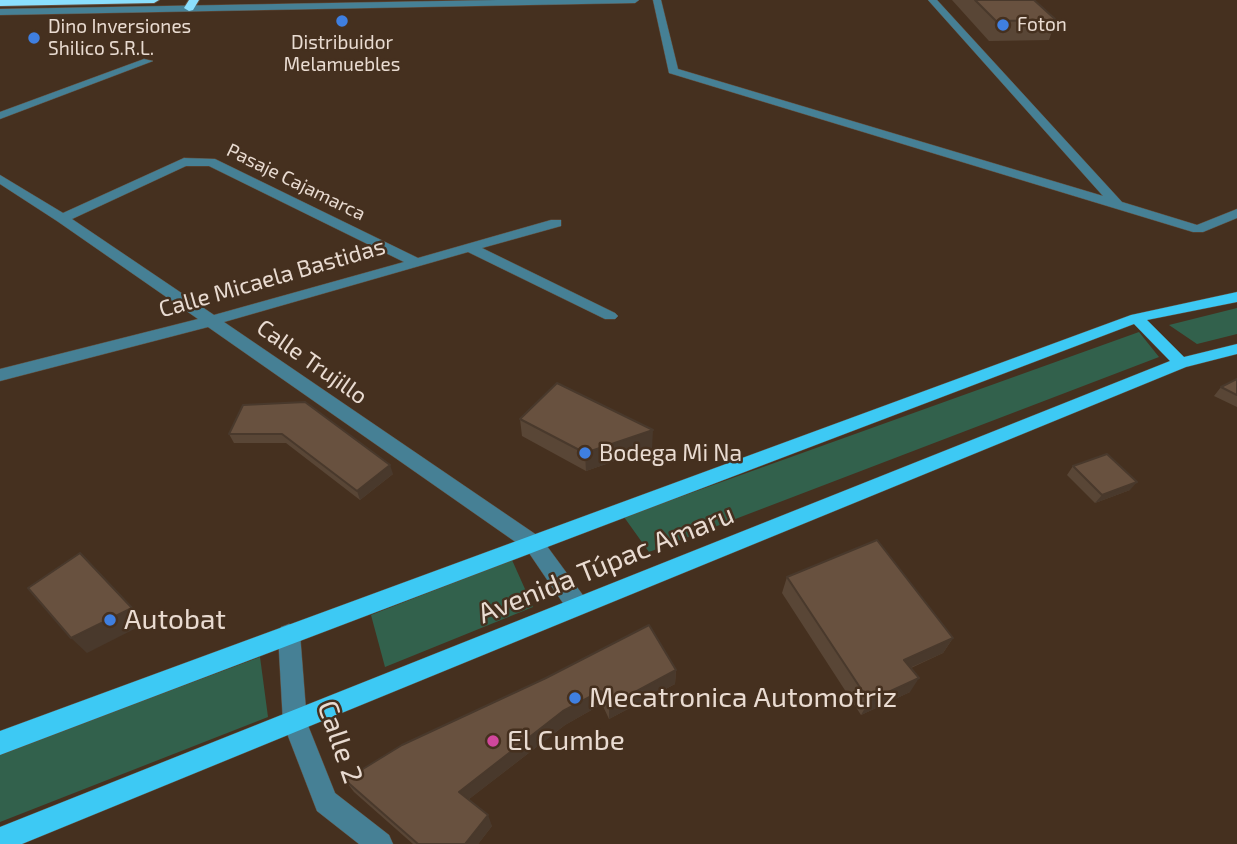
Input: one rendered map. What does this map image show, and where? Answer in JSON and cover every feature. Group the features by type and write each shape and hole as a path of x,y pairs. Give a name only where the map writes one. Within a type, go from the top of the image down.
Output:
{"highway":[{"path":"0,3 139,5 154,0"}],"main road":[{"name":"Avenida Túpac Amaru","path":"0,743 1136,318 1237,297"},
{"path":"1136,318 1181,362"},
{"name":"Avenida Túpac Amaru","path":"0,841 1181,362 1237,349"}],"street":[{"path":"0,12 139,5 635,0"},
{"path":"657,0 673,71 1198,229 1237,213"},
{"path":"932,0 1118,205"},
{"path":"0,116 148,61"},
{"name":"Pasaje Cajamarca","path":"62,218 184,162 197,160 211,162 414,261"},
{"name":"Calle Trujillo","path":"0,179 62,218 534,544 577,605"},
{"name":"Calle Micaela Bastidas","path":"0,375 211,321 414,261 556,223"},
{"path":"468,247 610,316"},
{"name":"Calle 2","path":"289,634 295,723 326,802 380,844"}],"green space":[{"path":"1237,308 1237,334 1197,344 1169,325"},
{"path":"1139,332 1159,357 649,552 624,517"},
{"path":"512,560 533,607 385,667 371,615"},
{"path":"260,657 268,717 0,822 0,754"}],"building":[{"path":"975,0 1034,0 1056,20 996,21"},
{"path":"1237,379 1237,395 1221,387"},
{"path":"557,383 653,430 585,453 520,419"},
{"path":"305,402 390,465 357,491 282,434 229,434 243,405"},
{"path":"1107,454 1137,482 1102,495 1073,466"},
{"path":"877,540 953,638 904,660 919,678 869,701 787,577"},
{"path":"80,553 132,608 71,638 28,588"},
{"path":"649,625 676,670 609,706 601,691 563,711 459,792 488,815 465,844 418,844 345,780 402,745 546,678"}],"place":[{"name":"Distribuidor Melamuebles","path":"342,21"},
{"name":"Foton","path":"1003,25"},
{"name":"Dino Inversiones Shilico S.R.L.","path":"34,38"},
{"name":"Bodega Mi Na","path":"585,453"},
{"name":"Autobat","path":"110,620"},
{"name":"Mecatronica Automotriz","path":"575,698"},
{"name":"El Cumbe","path":"493,741"}]}
